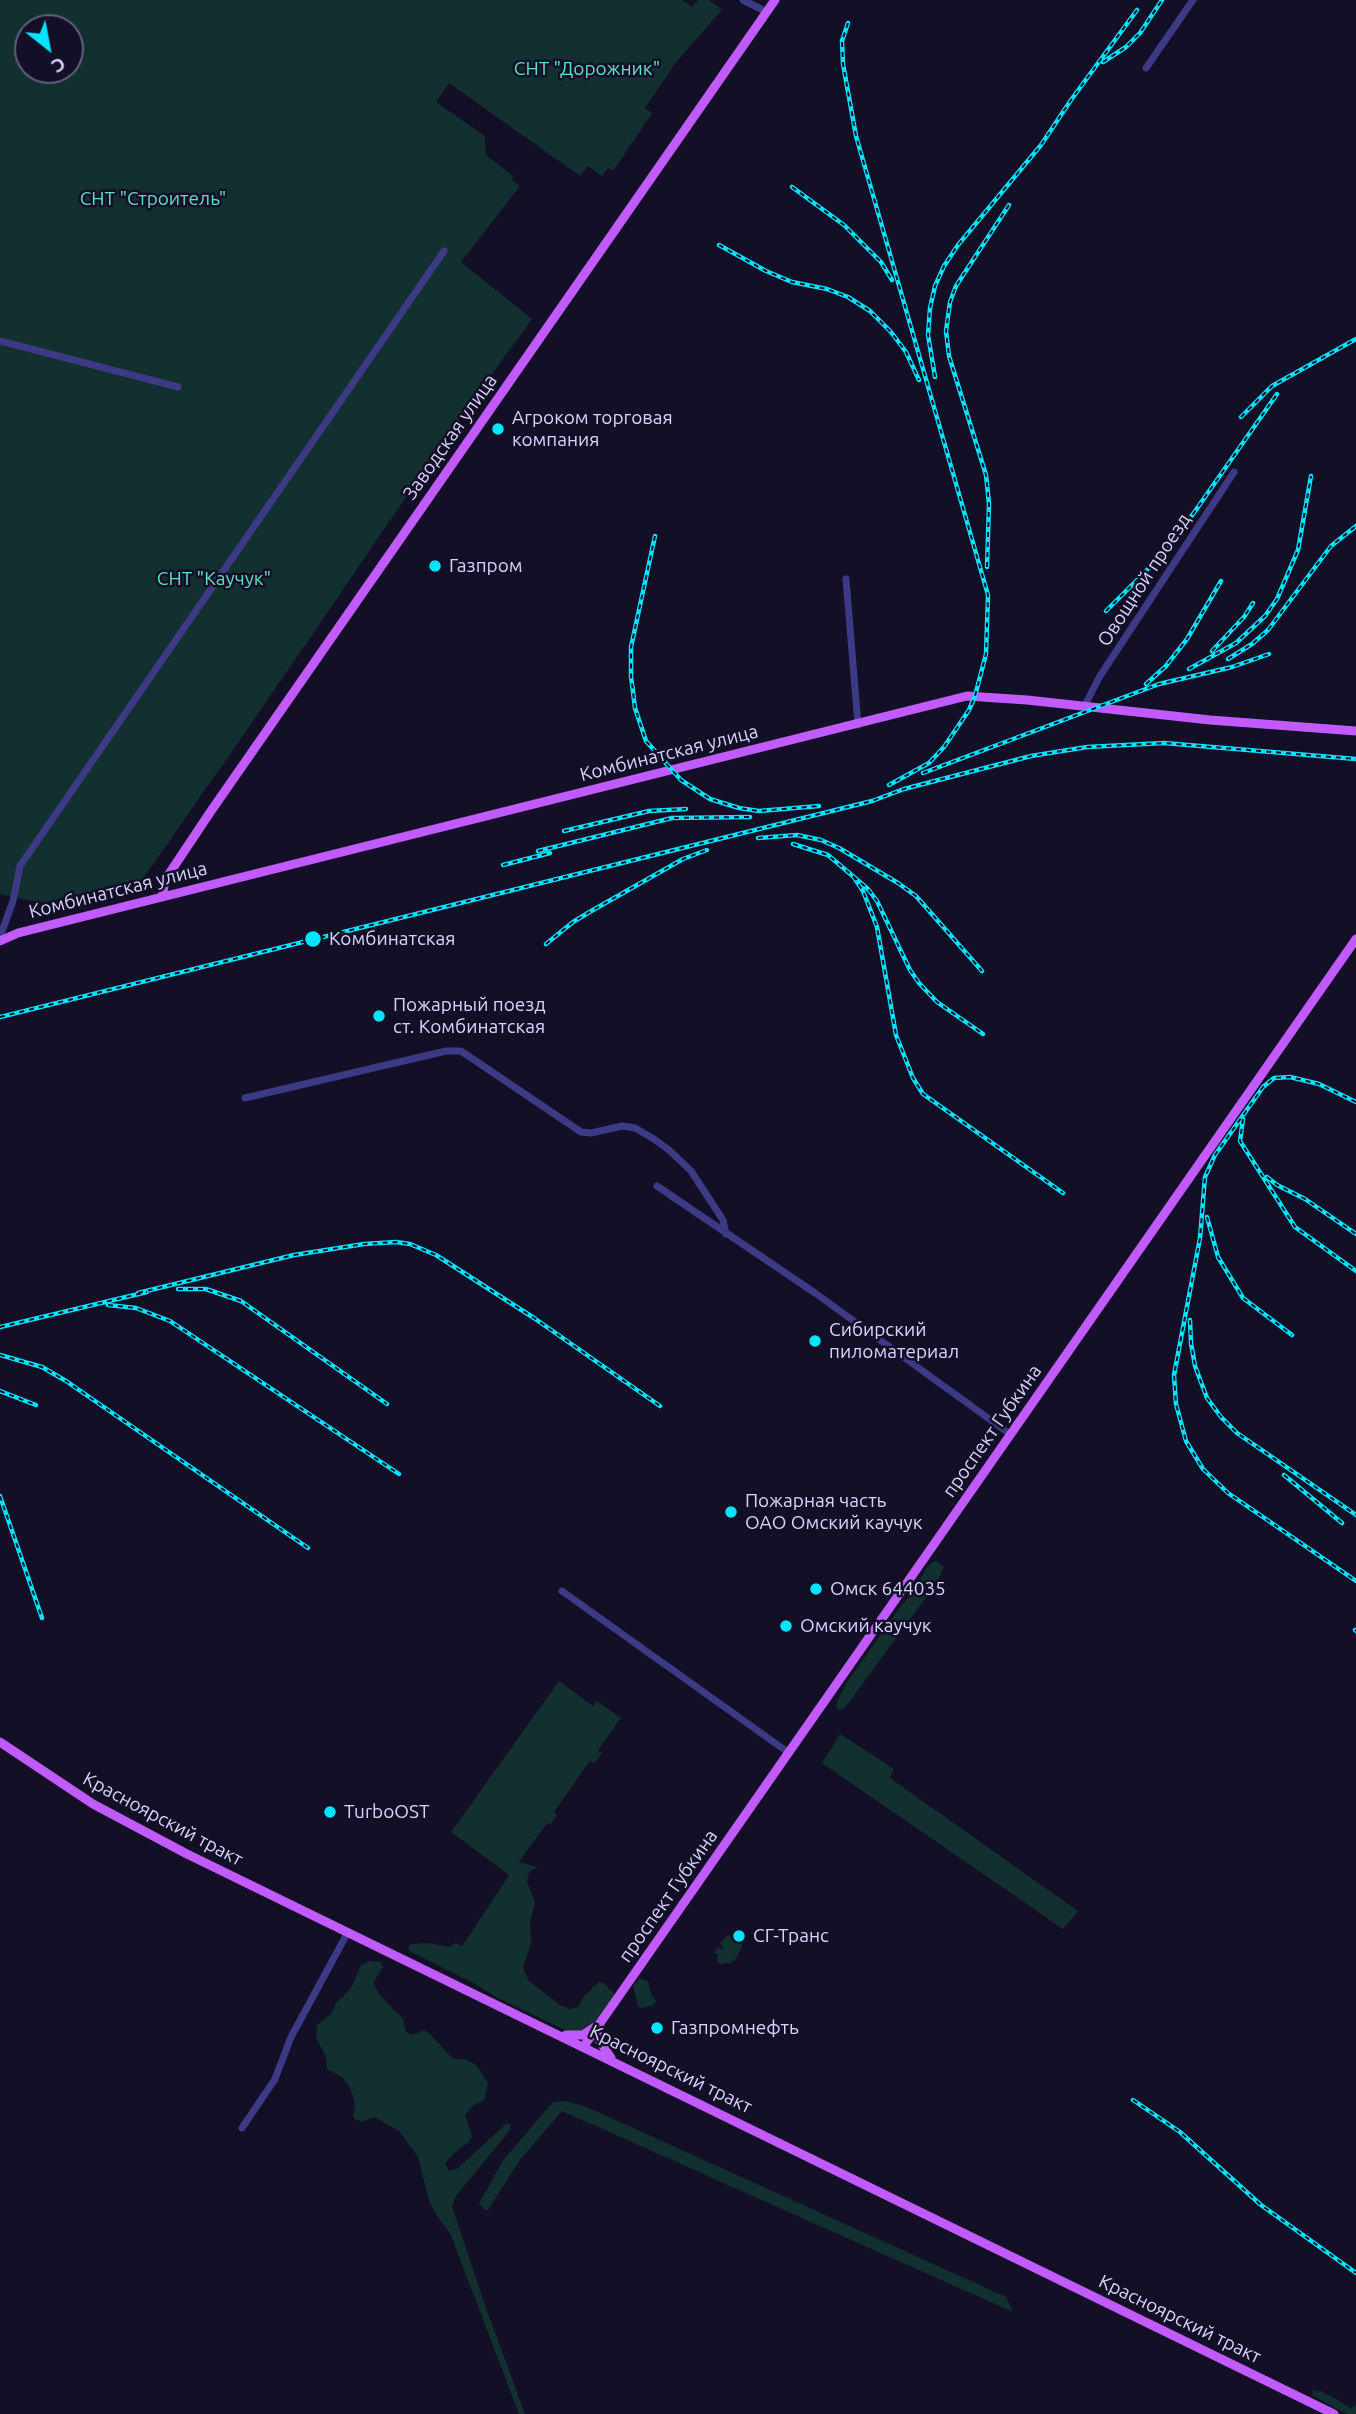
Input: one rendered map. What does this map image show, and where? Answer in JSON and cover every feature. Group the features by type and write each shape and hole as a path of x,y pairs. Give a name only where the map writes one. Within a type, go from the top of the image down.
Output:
{"main road":[{"name":"Заводская улица","path":"162,897 165,880 211,811 775,0"},
{"name":"Комбинатская улица","path":"0,939 967,696 1210,720 1356,731"},
{"name":"проспект Губкина","path":"584,2046 1356,939"},
{"name":"Красноярский тракт","path":"0,1742 121,1821 1334,2414"},
{"path":"558,2033 583,2035 604,2018"},
{"path":"604,2018 599,2040 605,2052 615,2062"}],"street":[{"path":"743,0 767,12"},
{"path":"1146,68 1194,0"},
{"path":"0,939 13,901 20,866 444,251"},
{"path":"0,341 178,387"},
{"name":"Овощной проезд","path":"1084,707 1100,676 1234,472"},
{"path":"846,579 858,725"},
{"path":"245,1098 446,1051 461,1051 581,1132 591,1133 622,1126 635,1128 670,1150 705,1190 723,1220 726,1234"},
{"path":"657,1185 815,1293 1010,1434"},
{"path":"562,1591 789,1753"},
{"path":"242,2128 275,2079 291,2036 348,1932"}],"green space":[{"path":"0,0 682,0 692,7 698,0 709,0 722,10 676,62 645,108 652,113 613,171 608,168 602,176 588,166 580,176 449,83 436,102 485,136 486,155 513,176 512,180 520,186 461,262 532,319 463,414 142,880 42,903 0,894"},
{"path":"936,1561 944,1566 938,1581 845,1708 840,1710 836,1706 848,1681 916,1588 925,1570"},
{"path":"559,1681 593,1706 597,1701 621,1718 598,1750 602,1753 595,1763 590,1761 554,1812 557,1815 550,1825 547,1823 519,1862 537,1867 529,1872 527,1882 535,1902 530,1922 531,1943 523,1968 529,1981 560,2005 570,2009 578,2007 584,1996 599,1982 614,1993 615,1996 598,2019 589,2029 580,2032 569,2032 496,1997 408,1948 410,1944 429,1943 450,1947 456,1943 462,1946 509,1875 451,1832"},
{"path":"840,1734 894,1769 890,1778 1078,1911 1063,1929 822,1763"},
{"path":"727,1935 741,1942 742,1947 735,1960 720,1964 717,1962 718,1954 714,1953 718,1947 722,1950 720,1944"},
{"path":"369,1961 381,1962 383,1967 373,1983 379,1994 403,2019 406,2032 413,2035 424,2030 452,2058 467,2060 477,2066 488,2083 484,2100 473,2106 465,2115 472,2136 445,2164 449,2171 458,2168 506,2124 510,2124 511,2129 456,2196 452,2206 525,2414 519,2414 450,2233 429,2201 418,2157 399,2131 374,2117 362,2122 355,2119 354,2099 349,2086 342,2077 327,2069 326,2057 316,2038 317,2025 332,2013 335,2004 351,1988 361,1965"},
{"path":"639,1978 648,1981 656,2001 654,2005 642,2008 638,2006 633,1986"},
{"path":"566,2101 587,2107 1006,2297 1013,2312 562,2111 520,2160 488,2210 484,2210 479,2203 504,2159 553,2102"},
{"path":"1313,2390 1323,2392 1351,2408 1356,2404 1356,2414 1347,2414 1331,2406 1312,2395"}],"railway":[{"path":"1103,62 1126,47 1140,33 1162,0"},
{"path":"935,377 928,335 930,308 935,286 944,266 958,245 1041,145 1137,10"},
{"path":"848,23 842,41 843,64 856,136 988,595 986,654 969,710 944,747 929,763 889,785"},
{"path":"792,187 844,225 881,262 892,280"},
{"path":"987,567 989,504 986,475 949,356 946,331 950,302 956,286 1009,205"},
{"path":"719,245 766,271 792,282 827,289 848,297 870,311 906,352 919,380"},
{"path":"1241,417 1272,386 1356,339"},
{"path":"1106,611 1170,547 1277,394"},
{"path":"1189,669 1236,643 1265,616 1277,599 1298,550 1311,476"},
{"path":"1228,659 1268,630 1331,546 1356,526"},
{"path":"655,536 631,647 635,708 646,741 681,780 710,799 759,811 819,806"},
{"path":"1129,606 1147,578"},
{"path":"1146,684 1166,666 1187,639 1221,581"},
{"path":"1212,651 1244,617 1253,603"},
{"path":"923,773 1159,684 1232,667 1269,654"},
{"path":"0,1017 872,801 904,789 1031,756 1087,747 1164,743 1356,759"},
{"path":"564,831 649,811 686,809"},
{"path":"538,851 672,818 750,817"},
{"path":"758,838 797,835 821,840 898,883 916,896 982,971"},
{"path":"793,844 828,855 868,889 877,901 919,983 937,1002 983,1034"},
{"path":"546,944 593,910 683,859 707,850"},
{"path":"503,865 550,853"},
{"path":"853,876 863,891 877,927 896,1035 913,1078 923,1094 1063,1193"},
{"path":"1356,1102 1319,1084 1290,1077 1274,1078 1263,1087 1215,1155 1205,1177 1200,1238 1174,1375 1176,1404 1186,1441 1203,1469 1228,1493 1356,1581"},
{"path":"1243,1119 1240,1141 1295,1227 1356,1271"},
{"path":"1267,1177 1356,1234"},
{"path":"1207,1217 1218,1257 1243,1298 1292,1335"},
{"path":"138,1293 294,1255 364,1244 410,1244 436,1255 534,1318 660,1406"},
{"path":"178,1289 206,1289 241,1301 387,1404"},
{"path":"0,1327 147,1292"},
{"path":"108,1305 136,1308 170,1321 399,1474"},
{"path":"1190,1320 1195,1366 1207,1398 1221,1417 1237,1433 1356,1515"},
{"path":"0,1355 42,1367 66,1381 308,1548"},
{"path":"0,1391 36,1405"},
{"path":"1284,1475 1342,1523"},
{"path":"0,1496 42,1618"},
{"path":"1133,2100 1180,2132 1261,2205 1356,2273"}],"place":[{"name":"Агроком торговая компания","path":"498,429"},
{"name":"Газпром","path":"435,566"},
{"name":"Комбинатская","path":"313,939"},
{"name":"Пожарный поезд ст. Комбинатская","path":"379,1016"},
{"name":"Сибирский пиломатериал","path":"815,1341"},
{"name":"Пожарная часть ОАО Омский каучук","path":"731,1512"},
{"name":"Омск 644035","path":"816,1589"},
{"name":"Омский каучук","path":"786,1626"},
{"name":"TurboOST","path":"330,1812"},
{"name":"СГ-Транс","path":"739,1936"},
{"name":"Газпромнефть","path":"657,2028"}],"park label":[{"name":"СНТ \"Дорожник\"","path":"587,69"},
{"name":"СНТ \"Строитель\"","path":"153,199"},
{"name":"СНТ \"Каучук\"","path":"214,579"}]}
